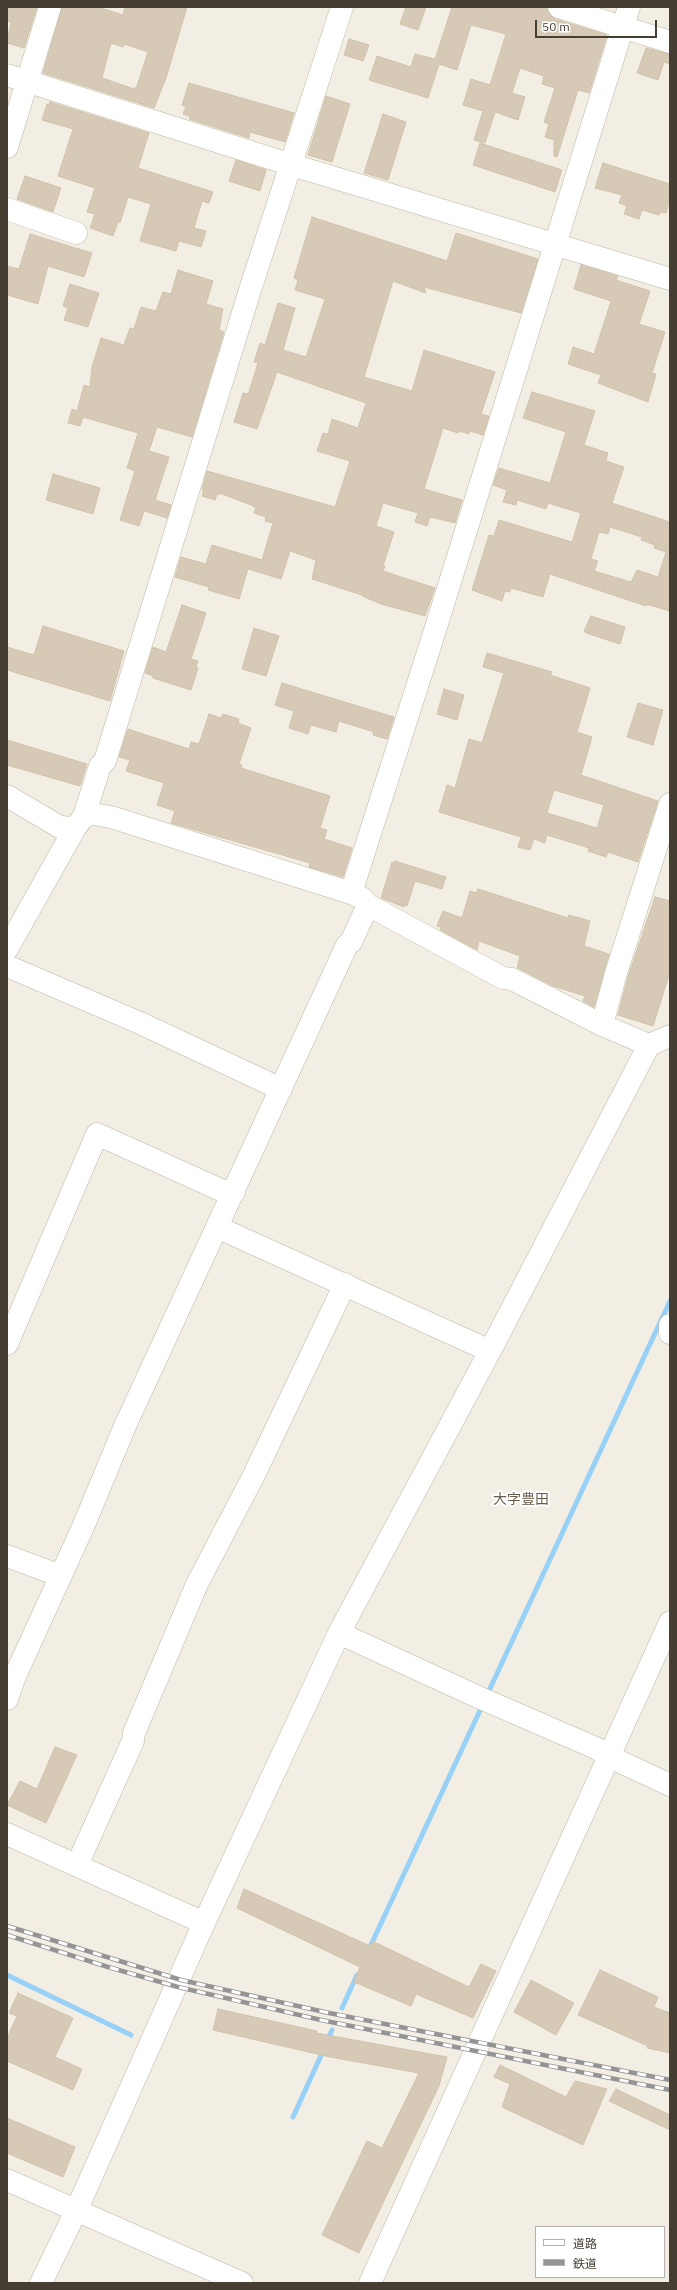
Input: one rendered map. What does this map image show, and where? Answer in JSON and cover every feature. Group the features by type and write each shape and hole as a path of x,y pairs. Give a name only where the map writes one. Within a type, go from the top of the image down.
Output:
{"street":[{"path":"7,147 50,7"},
{"path":"7,949 80,822 100,766 105,761 248,297 342,7"},
{"path":"559,7 626,17 670,42"},
{"path":"351,892 435,632 626,17"},
{"path":"7,75 292,165 554,245 670,278"},
{"path":"7,209 76,232"},
{"path":"7,796 60,827 80,822 93,814 111,817 351,892 362,898 368,906 503,978 512,979 602,1025 649,1045"},
{"path":"602,1025 616,973 670,804"},
{"path":"7,1699 15,1676 61,1576 125,1426 347,945 351,942 368,906"},
{"path":"7,966 140,1023 281,1089"},
{"path":"41,2283 77,2209 204,1923 338,1633 490,1351 649,1045 670,1036"},
{"path":"7,1344 97,1134 223,1191 234,1192"},
{"path":"217,1227 490,1351"},
{"path":"77,1865 133,1741 134,1733 145,1705 197,1584 254,1475 345,1284"},
{"path":"670,1325 670,1333"},
{"path":"7,1556 61,1576"},
{"path":"370,2283 474,2050 557,1874 585,1808 610,1757 670,1622"},
{"path":"338,1633 598,1749 610,1757 670,1784"},
{"path":"7,1834 204,1923"},
{"path":"7,2180 77,2209 242,2283"}],"building":[{"path":"7,7 37,7 24,48 7,43 11,22 7,21"},
{"path":"62,7 98,7 123,15 125,7 187,7 166,78 154,108 43,73","holes":["111,43 123,47 124,44 148,52 137,86 134,89 102,78"]},
{"path":"406,7 426,7 418,30 400,24"},
{"path":"452,7 543,7 547,8 550,15 555,19 607,35 589,93 578,90 557,157 554,156 554,140 545,137 549,124 544,122 555,88 542,84 544,76 520,68 512,93 525,97 518,120 495,112 485,143 474,140 483,111 463,105 471,79 490,85 506,34 471,25 457,70 439,64 428,98 369,80 377,56 411,67 415,54 435,59"},
{"path":"349,39 369,45 363,61 344,55"},
{"path":"646,48 670,54 670,64 664,62 658,80 637,73"},
{"path":"189,83 294,113 285,142 250,132 249,138 189,119 190,116 183,114 186,106 182,105"},
{"path":"326,96 350,104 332,162 308,155"},
{"path":"50,102 149,133 138,168 213,192 209,203 202,201 194,228 206,231 201,247 179,241 176,251 140,241 151,204 128,197 120,223 118,222 113,236 90,228 95,214 87,212 95,188 58,176 73,129 42,120 47,104 49,105"},
{"path":"383,114 406,122 388,180 364,173"},
{"path":"480,143 562,170 555,192 473,165"},
{"path":"236,160 266,170 260,191 229,181"},
{"path":"603,163 670,184 670,199 666,213 661,212 659,215 642,210 639,219 624,214 627,206 619,203 622,195 595,188"},
{"path":"25,176 61,188 53,212 17,199"},
{"path":"312,217 447,261 456,233 538,259 521,313 424,287 426,293 393,281 364,377 412,391 424,350 495,372 481,414 489,416 483,435 470,431 469,434 459,431 458,433 443,428 424,489 462,500 455,523 430,517 427,526 415,522 418,513 383,503 376,526 394,532 383,566 385,566 383,571 435,588 425,616 381,604 362,595 312,579 316,560 290,551 281,579 248,569 239,599 208,590 209,587 175,577 181,557 206,564 212,545 262,560 273,523 265,521 266,517 254,513 256,508 251,505 222,494 217,494 215,500 202,496 207,471 335,507 350,461 317,451 323,433 328,434 332,419 358,428 366,403 277,372 257,429 234,422 243,393 248,394 249,392 258,363 254,362 260,343 265,345 278,303 295,308 283,350 306,357 325,299 295,290 298,280 294,278"},
{"path":"30,234 92,253 84,277 48,266 38,304 7,295 7,266 19,269"},
{"path":"581,265 618,276 616,280 650,291 639,324 665,332 652,373 656,374 648,402 598,383 601,375 568,364 573,347 594,354 611,301 574,289"},
{"path":"178,270 213,281 206,304 223,309 219,330 224,332 192,437 157,427 149,451 169,457 155,500 171,505 167,518 144,511 139,526 120,520 135,471 127,468 138,433 83,417 80,426 68,423 72,409 77,411 84,385 90,387 92,367 101,338 124,345 130,328 134,329 141,307 156,311 163,292 171,294"},
{"path":"70,284 99,293 88,327 64,320 68,308 63,306"},
{"path":"532,392 595,411 584,445 608,453 606,461 624,467 612,503 670,522 670,611 646,604 646,606 550,574 543,597 511,588 510,592 505,591 502,601 472,590 489,535 494,536 499,520 572,542 581,513 548,503 546,509 517,500 516,505 503,502 507,490 493,485 499,468 550,483 566,432 523,418","holes":["610,527 642,537 641,540 655,545 654,548 666,552 658,577 637,570 631,582 594,571 598,561 591,559 599,532 608,534"]},
{"path":"53,474 100,488 93,514 46,500"},
{"path":"182,605 206,613 191,659 198,661 196,667 198,668 191,690 153,678 153,676 145,673 153,647 166,652"},
{"path":"591,616 625,627 620,644 586,633 584,631"},
{"path":"43,626 124,651 110,701 7,670 7,647 34,655"},
{"path":"254,628 279,636 266,676 242,669"},
{"path":"487,653 552,672 550,675 590,688 577,732 592,737 581,775 658,801 638,862 608,852 606,857 588,851 589,848 547,835 545,843 534,839 530,850 518,847 521,837 439,812 447,785 455,788 469,739 482,743 504,673 483,667","holes":["554,790 604,805 597,828 547,813"]},
{"path":"282,683 394,717 387,739 373,735 374,732 339,721 336,732 311,725 308,734 289,728 294,711 275,705"},
{"path":"444,689 464,695 457,720 437,714"},
{"path":"638,703 663,710 653,745 627,737"},
{"path":"209,714 221,718 223,714 239,719 238,723 251,728 239,764 242,765 241,768 330,796 320,828 327,830 324,839 352,848 343,877 309,867 310,863 171,823 175,811 157,805 164,783 126,771 130,760 119,757 128,729 189,749 191,742 199,744"},
{"path":"7,740 87,764 80,786 7,765"},
{"path":"395,861 446,877 442,889 415,881 407,906 405,905 404,907 381,898 392,862 394,863"},
{"path":"478,889 568,918 569,915 590,921 584,946 609,954 594,1007 583,1001 585,996 553,986 518,968 520,956 479,941 477,950 440,930 441,927 437,926 443,911 462,918 470,891 476,893"},
{"path":"655,897 670,901 670,972 653,1026 618,1015 628,977"},
{"path":"55,1747 77,1755 46,1823 7,1805 20,1781 37,1789"},
{"path":"244,1889 370,1946 372,1941 469,1987 481,1964 496,1971 473,2018 416,1994 411,2006 354,1982 360,1967 237,1908"},
{"path":"600,1970 658,1997 654,2007 670,2013 670,2053 647,2048 648,2046 578,2015"},
{"path":"531,1980 574,2003 556,2035 514,2012"},
{"path":"18,1993 73,2018 55,2057 82,2069 73,2090 7,2061 7,2038 17,2016 9,2013"},
{"path":"218,2009 317,2031 316,2033 447,2057 439,2086 359,2253 322,2235 367,2141 382,2148 419,2073 330,2057 213,2030"},
{"path":"500,2065 566,2097 575,2081 607,2089 583,2145 502,2107 510,2084 494,2077"},
{"path":"616,2089 670,2115 670,2130 609,2101"},
{"path":"7,2118 75,2147 63,2177 7,2153"}],"waterway":[{"path":"487,1695 670,1301"},
{"path":"370,1947 483,1704"},
{"path":"7,1975 131,2035"},
{"path":"342,2008 357,1975"},
{"path":"327,2041 332,2030"},
{"path":"293,2117 324,2049"}],"railway":[{"path":"7,1926 181,1980 329,2013 670,2080"},
{"path":"7,1935 108,1967 178,1987 321,2020 670,2090"}],"district":[{"name":"大字豊田","path":"521,1500"}]}
